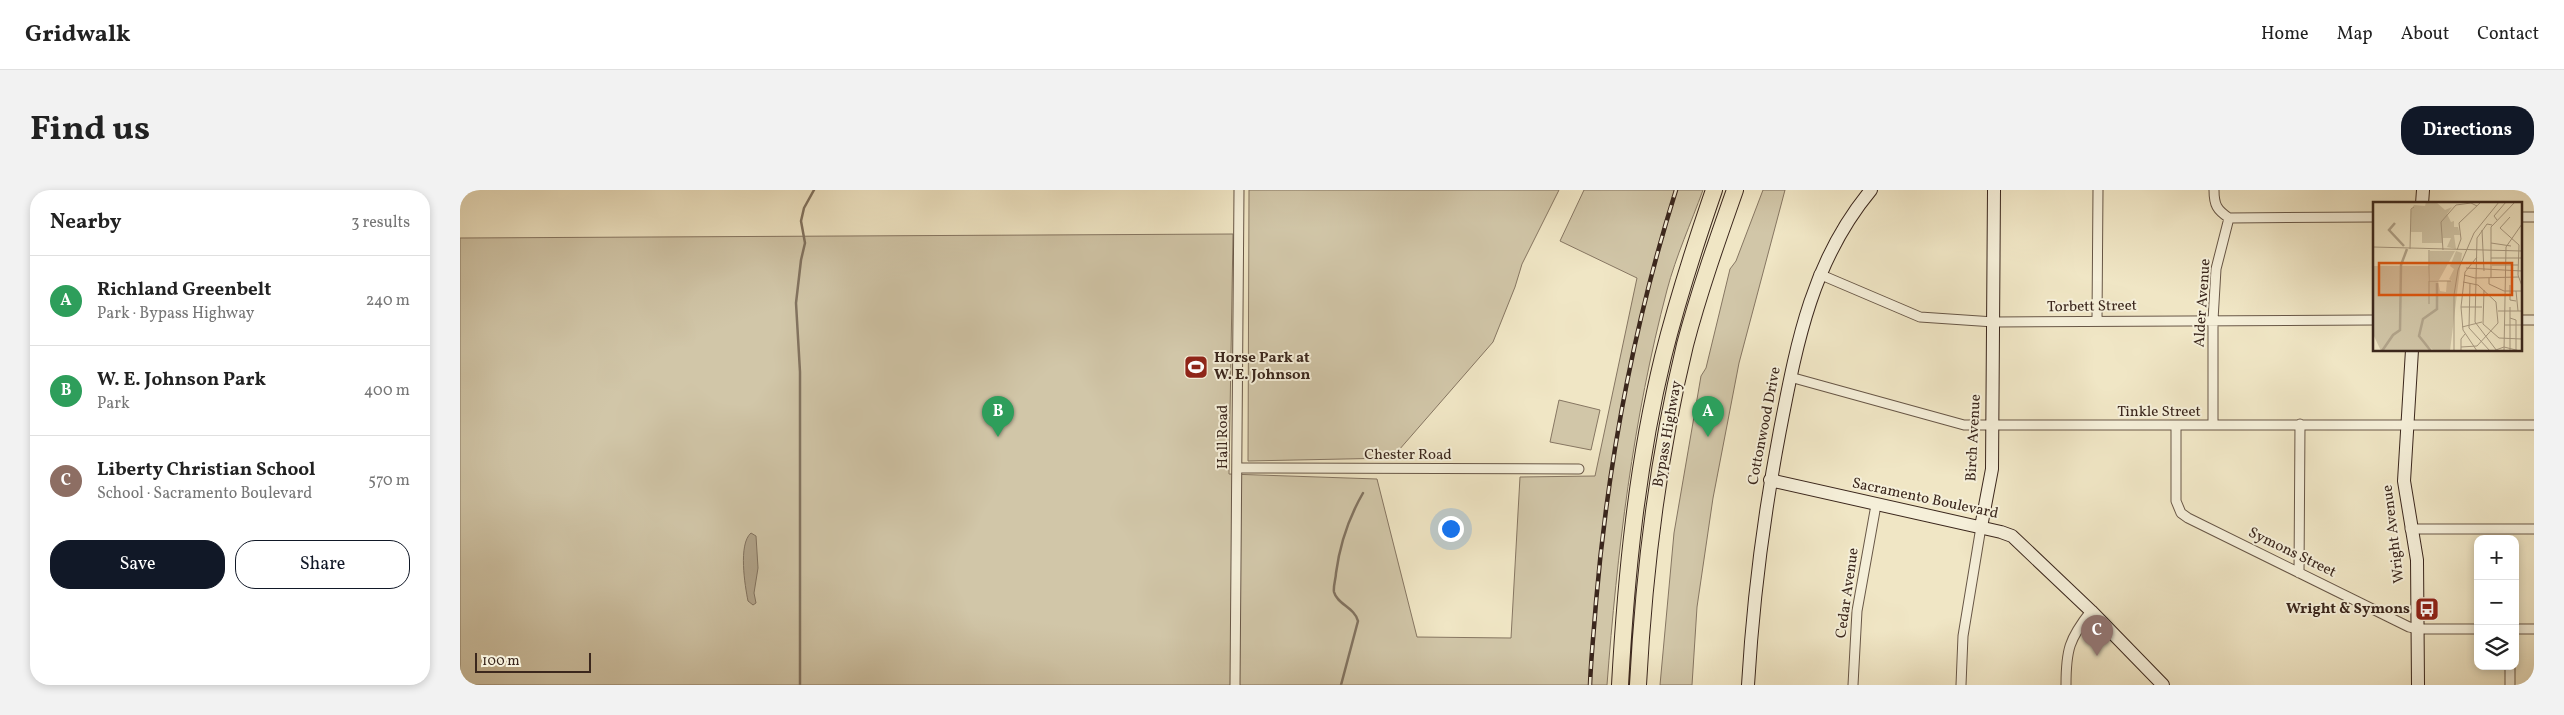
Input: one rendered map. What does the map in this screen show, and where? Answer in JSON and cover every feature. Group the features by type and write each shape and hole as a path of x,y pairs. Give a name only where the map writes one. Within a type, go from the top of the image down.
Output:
{"highway":[{"name":"Bypass Highway","path":"1620,685 1627,584 1652,413 1676,312 1714,190"},
{"name":"Bypass Highway","path":"1638,685 1651,536 1671,409 1696,306 1735,190"}],"street":[{"name":"Hall Road","path":"1235,685 1239,190"},
{"name":"Cottonwood Drive","path":"1748,685 1754,601 1770,480 1801,327 1819,274 1841,234 1872,190"},
{"name":"Birch Avenue","path":"1961,685 1962,636 1980,527 1992,469 1994,190"},
{"path":"2097,320 2098,190"},
{"path":"2214,190 2214,204 2218,211 2229,218 2373,217"},
{"name":"Alder Avenue","path":"2213,425 2213,320 2216,269 2229,218"},
{"name":"Torbett Street","path":"1819,274 1920,317 1994,322 2373,320"},
{"name":"Wright Avenue","path":"2412,351 2404,482 2410,528 2417,560 2418,685"},
{"name":"Tinkle Street","path":"1790,377 1964,425 2534,425"},
{"path":"2299,573 2300,424"},
{"name":"Symons Street","path":"2176,425 2176,501 2181,512 2299,573 2418,629 2474,629"},
{"name":"Chester Road","path":"1237,468 1579,469"},
{"name":"Sacramento Boulevard","path":"1770,480 1980,527 2012,536 2091,611 2163,685"},
{"name":"Cedar Avenue","path":"1853,685 1857,611 1876,505"},
{"path":"2410,528 2534,529"},
{"path":"2510,529 2510,535"},
{"path":"2066,685 2066,658 2074,633 2091,611"},
{"path":"2519,629 2534,629"},
{"path":"2510,670 2510,685"}],"shaded area":[{"path":"1249,190 1559,190 1522,264 1493,342 1392,458 1248,461"},
{"path":"1584,190 1703,190 1679,252 1667,290 1645,388 1621,536 1607,685 460,685 460,238 1233,234 1229,474 1377,479 1417,637 1511,638 1520,477 1595,476 1637,278 1560,241"},
{"path":"1763,190 1785,190 1739,363 1713,498 1697,607 1692,685 1660,685 1674,533 1701,376 1706,368 1730,269 1736,261"},
{"path":"1559,400 1600,410 1591,450 1550,442"},
{"path":"751,533 756,536 758,568 754,593 756,603 753,605 748,601 744,566 745,546 747,538"}],"waterway":[{"path":"800,685 800,372 796,303 805,243 801,221 804,208 814,190"},
{"path":"1341,685 1358,621 1353,613 1336,596 1334,587 1345,532 1363,493"}],"railway":[{"path":"1590,685 1601,550 1616,445 1635,342 1647,291 1676,190"}],"place":[{"name":"Horse Park at W. E. Johnson","path":"1196,367"},
{"name":"W. E. Johnson Park","path":"998,437"},
{"name":"Richland Greenbelt","path":"1708,437"},
{"name":"Wright & Symons","path":"2427,609"},
{"name":"Liberty Christian School","path":"2097,656"}]}
